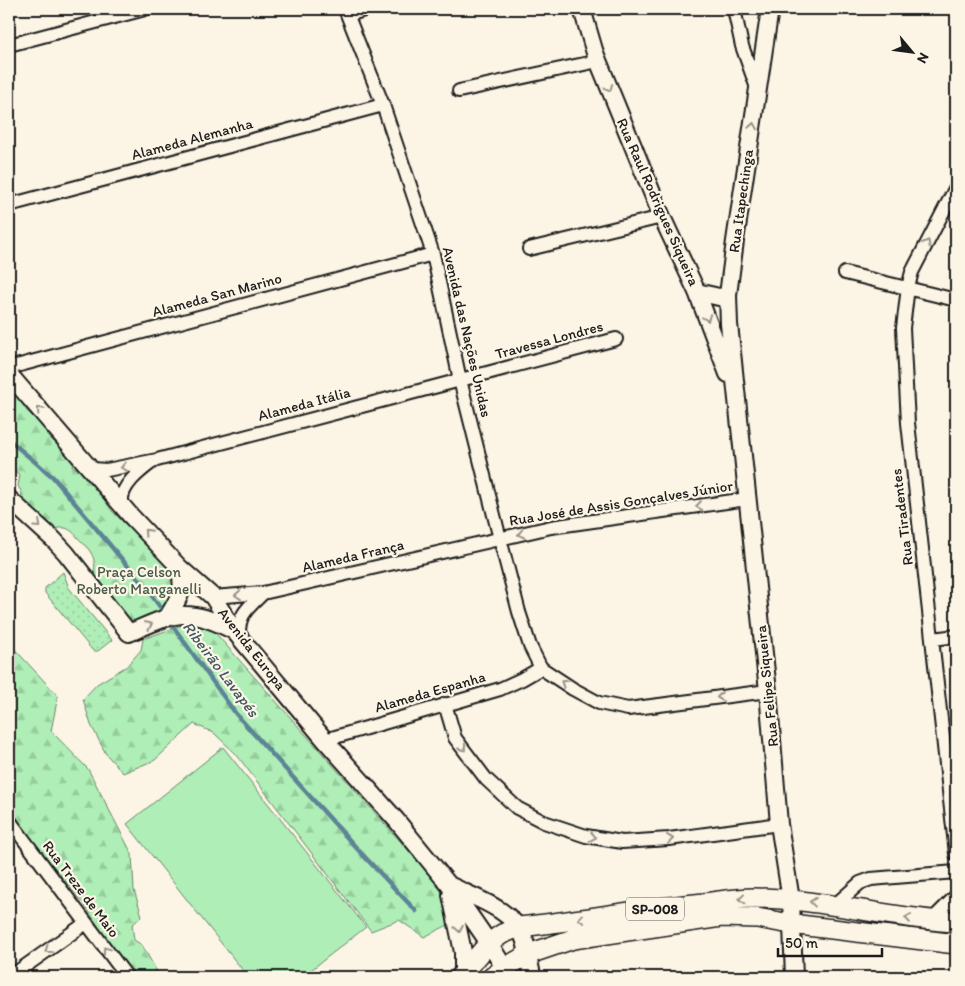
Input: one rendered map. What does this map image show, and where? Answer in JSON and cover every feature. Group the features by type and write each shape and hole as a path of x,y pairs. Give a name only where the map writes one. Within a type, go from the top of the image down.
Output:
{"main road":[{"name":"SP-008","path":"462,975 490,943 502,934 519,927 683,905 752,898 791,900 835,905 931,921 956,922"},
{"name":"SP-008","path":"502,974 529,954 548,946 583,937 721,917 757,918 791,924 956,944"}],"street":[{"path":"9,45 145,9"},
{"path":"347,12 367,9"},
{"name":"Rua Raul Rodrigues Siqueira","path":"582,9 598,61 662,216 696,292 736,394"},
{"path":"734,9 742,46 758,90"},
{"name":"Rua Itapechinga","path":"736,394 728,295 770,9"},
{"name":"Avenida das Nações Unidas","path":"347,12 383,105 433,254 460,380 519,612 530,646 541,668"},
{"path":"459,91 598,61"},
{"name":"Alameda Alemanha","path":"9,205 383,105"},
{"name":"Rua Tiradentes","path":"956,187 921,253 908,287 903,328 908,423 956,854"},
{"path":"529,249 662,216"},
{"name":"Alameda San Marino","path":"9,368 433,254"},
{"path":"845,273 956,300"},
{"path":"696,292 719,297 728,295"},
{"name":"Travessa Londres","path":"460,380 616,339"},
{"name":"Avenida Europa","path":"9,374 180,568 213,597 237,635 325,740 397,821 449,885 490,943 502,974"},
{"name":"Alameda Itália","path":"92,469 107,470 156,460 460,380"},
{"name":"Rua Felipe Siqueira","path":"736,394 768,691 779,824 791,900 794,977"},
{"name":"Alameda Itália","path":"122,504 123,494 131,482 143,469 156,460"},
{"path":"9,499 66,553 129,633 168,616 188,615 211,619 237,635 238,623 241,617 262,593"},
{"name":"Rua José de Assis Gonçalves Júnior","path":"500,539 561,526 747,499"},
{"name":"Alameda França","path":"213,597 262,593 500,539"},
{"path":"168,616 182,589 180,568"},
{"path":"933,639 956,636"},
{"path":"541,668 573,689 600,703 628,709 768,691"},
{"name":"Alameda Espanha","path":"325,740 500,689 541,668"},
{"path":"445,704 456,738 486,779 517,808 544,822 586,836 622,842 669,839 779,824"},
{"name":"Rua Treze de Maio","path":"9,820 127,977"},
{"path":"835,905 860,883 871,879 956,872"},
{"name":"Avenida Europa","path":"449,885 510,916 519,927"},
{"name":"Avenida Europa","path":"449,885 463,952 462,975"},
{"path":"931,921 956,896"},
{"path":"10,977 86,923"},
{"path":"519,927 529,954 534,977"}],"green space":[{"name":"Praça Celson Roberto Manganelli","path":"9,392 16,393 26,410 39,420 51,434 49,437 77,461 72,466 87,474 112,511 126,525 141,534 164,557 188,595 184,607 177,612 133,625 93,577 94,560 87,547 69,529 53,528 46,519 38,521 21,500 22,493 18,486 20,475 12,469 9,473"},
{"path":"63,572 69,588 112,640 98,651 93,651 45,593 45,588"},
{"path":"200,621 210,627 440,886 450,924 424,937 399,920 371,931 236,754 214,733 194,724 155,760 123,773 106,754 91,725 83,699 97,684 127,666 141,650 143,639 185,624"},
{"path":"9,643 58,696 51,731 88,769 132,854 134,890 142,916 132,925 134,940 142,945 160,977 131,977 84,904 9,811"},
{"path":"223,747 366,927 302,977 248,977 127,824"}],"waterway":[{"name":"Ribeirão Lavapés","path":"9,440 53,477 146,588 166,615"},
{"name":"Ribeirão Lavapés","path":"170,622 236,714 416,911"}]}
